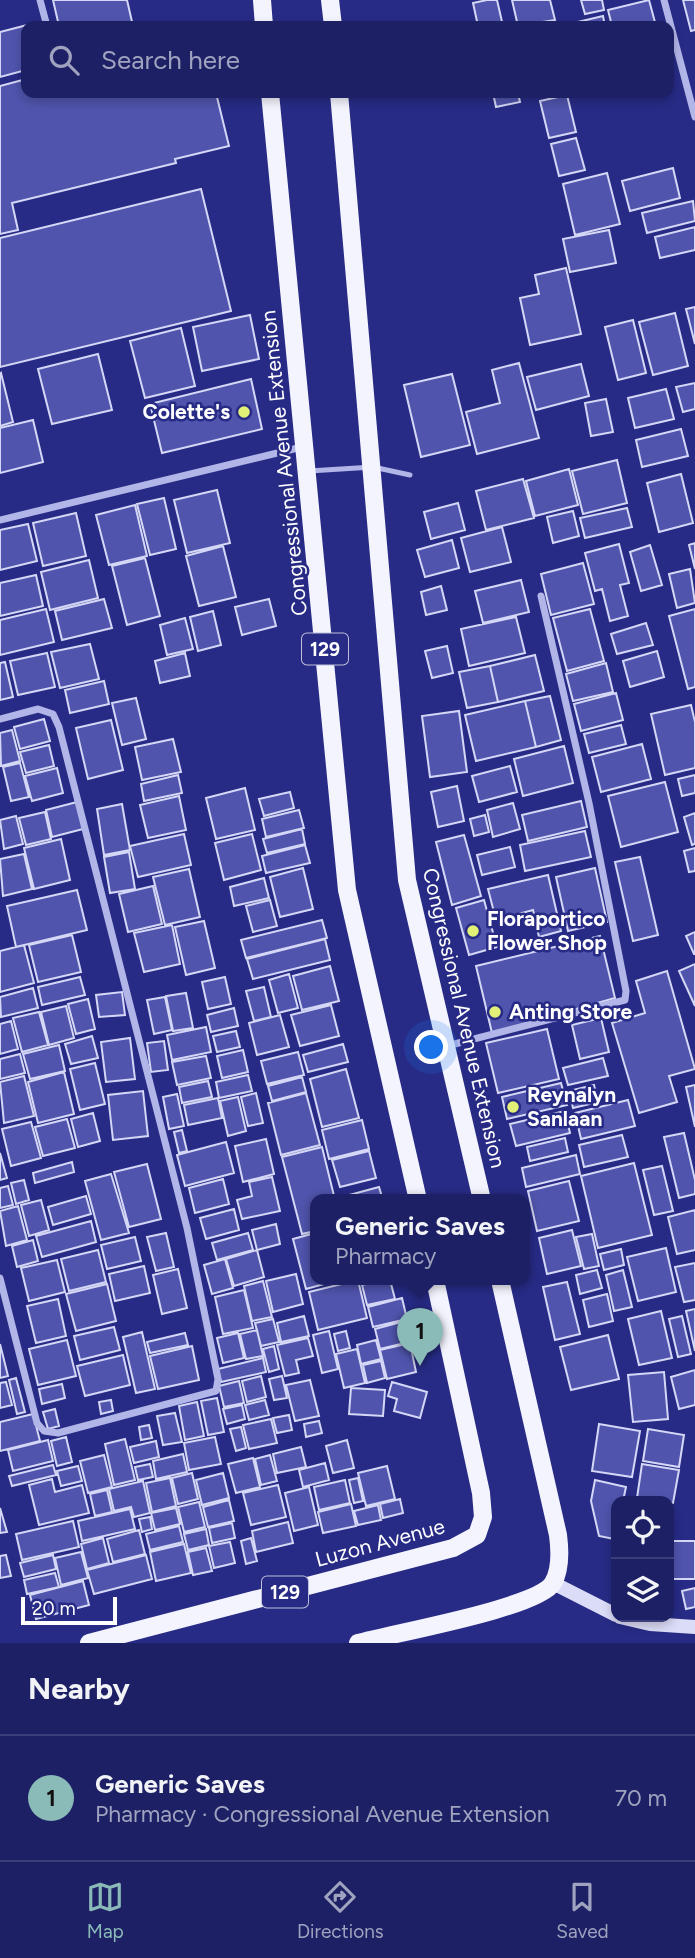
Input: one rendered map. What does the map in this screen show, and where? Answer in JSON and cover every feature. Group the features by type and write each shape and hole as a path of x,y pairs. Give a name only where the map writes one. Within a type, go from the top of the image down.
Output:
{"main road":[{"path":"261,0 263,21"},
{"path":"330,0 332,21"},
{"name":"Congressional Avenue Extension","path":"271,98 309,471 347,890 417,1194"},
{"name":"Congressional Avenue Extension","path":"339,98 407,880 481,1194"},
{"name":"Luzon Avenue","path":"89,1643 453,1548 477,1535 484,1517 481,1493 436,1285"},
{"path":"358,1643 386,1639 515,1605 541,1595 553,1583 559,1563 558,1535 501,1285"},
{"path":"553,1583 611,1612"},
{"path":"642,1622 695,1627"}],"street":[{"path":"40,0 46,21"},
{"path":"664,0 670,21"},
{"path":"674,38 695,117"},
{"path":"0,520 306,446"},
{"path":"445,1047 625,1000 626,991 589,803 541,596"},
{"path":"0,719 38,709 53,714 59,727 187,1228 218,1379 216,1391 58,1433 44,1431 37,1423 0,1278"}],"lane":[{"path":"309,471 373,467 410,475"}],"building":[{"path":"53,0 127,0 132,21 58,21"},
{"path":"497,0 502,21 477,21 473,3"},
{"path":"512,0 550,0 555,20 517,21"},
{"path":"581,0 602,0 604,10 585,14"},
{"path":"649,0 655,21 611,21 608,10"},
{"path":"683,0 695,0 695,30 691,31"},
{"path":"603,16 604,21 582,21"},
{"path":"21,27 21,71 0,77 0,32"},
{"path":"21,80 21,98 217,98 229,146 175,159 176,163 12,203 18,230 0,234 0,86"},
{"path":"494,98 519,98 520,102 496,107"},
{"path":"568,98 576,132 549,138 540,101"},
{"path":"576,138 585,170 559,176 551,144"},
{"path":"673,168 680,198 630,211 622,181"},
{"path":"607,173 620,224 575,235 563,184"},
{"path":"201,189 231,311 0,367 0,238"},
{"path":"693,201 695,221 647,233 642,213"},
{"path":"695,227 695,250 660,258 655,237"},
{"path":"609,230 616,263 570,272 563,239"},
{"path":"566,268 581,334 530,345 520,298 539,294 535,275"},
{"path":"695,307 695,344 686,309"},
{"path":"675,313 688,366 653,375 639,322"},
{"path":"250,315 259,359 202,371 193,327"},
{"path":"633,320 646,373 618,380 605,327"},
{"path":"181,328 195,386 145,398 130,341"},
{"path":"98,354 112,410 52,424 38,369"},
{"path":"519,363 539,438 477,454 466,412 500,403 492,370"},
{"path":"581,364 589,396 536,410 527,377"},
{"path":"0,374 13,422 0,426"},
{"path":"452,374 470,445 421,457 404,385"},
{"path":"251,379 262,429 162,453 150,404"},
{"path":"695,383 695,409 683,412 676,387"},
{"path":"666,389 674,419 635,428 628,398"},
{"path":"606,399 613,432 591,436 585,403"},
{"path":"33,420 43,462 0,473 0,428"},
{"path":"681,429 688,456 642,467 636,440"},
{"path":"617,460 627,503 583,514 572,471"},
{"path":"569,469 578,505 535,516 526,481"},
{"path":"681,474 693,523 659,532 647,483"},
{"path":"523,479 534,518 486,530 476,491"},
{"path":"217,490 230,543 187,553 174,500"},
{"path":"164,498 176,549 150,555 137,504"},
{"path":"458,503 465,530 431,539 424,512"},
{"path":"135,505 147,556 109,565 96,515"},
{"path":"627,508 632,527 585,538 580,518"},
{"path":"573,511 579,536 553,543 547,517"},
{"path":"76,513 86,556 43,566 33,523"},
{"path":"28,524 37,561 0,570 0,530"},
{"path":"502,527 511,562 470,572 461,538"},
{"path":"452,540 459,568 425,577 417,550"},
{"path":"695,543 695,569 689,545"},
{"path":"619,544 629,583 620,585 628,616 610,621 602,589 595,591 585,553"},
{"path":"650,545 662,585 641,591 630,552"},
{"path":"223,546 236,597 199,606 186,556"},
{"path":"145,558 160,616 127,625 112,566"},
{"path":"89,560 98,598 50,610 41,572"},
{"path":"583,563 594,604 551,615 541,574"},
{"path":"690,569 695,603 677,608 669,574"},
{"path":"36,575 43,606 0,616 0,583"},
{"path":"521,580 529,612 483,623 475,591"},
{"path":"441,586 447,610 426,615 421,592"},
{"path":"104,599 112,628 62,640 55,611"},
{"path":"269,599 276,626 242,635 235,607"},
{"path":"46,609 54,642 0,655 0,620"},
{"path":"590,609 604,661 567,671 553,618"},
{"path":"695,609 695,687 688,689 669,616"},
{"path":"213,611 221,645 198,651 190,617"},
{"path":"516,617 525,653 469,666 461,629"},
{"path":"185,618 193,649 167,655 160,625"},
{"path":"646,623 653,645 617,654 611,634"},
{"path":"90,644 99,679 60,688 51,652"},
{"path":"447,646 453,673 432,678 425,651"},
{"path":"657,651 664,677 630,687 623,661"},
{"path":"47,653 55,687 18,695 10,661"},
{"path":"185,653 190,676 160,683 155,661"},
{"path":"535,655 544,691 498,702 490,666"},
{"path":"5,662 13,697 0,700 0,663"},
{"path":"606,663 613,692 573,701 566,674"},
{"path":"490,666 498,702 467,708 459,672"},
{"path":"104,681 109,704 70,713 65,690"},
{"path":"616,693 623,720 581,731 574,704"},
{"path":"550,696 561,740 536,747 525,701"},
{"path":"136,698 146,739 122,745 112,703"},
{"path":"525,701 536,747 476,761 465,715"},
{"path":"691,705 695,722 695,768 665,775 651,714"},
{"path":"459,711 467,772 430,777 422,716"},
{"path":"44,719 50,741 20,749 14,727"},
{"path":"111,720 123,770 88,779 76,728"},
{"path":"621,725 626,744 589,753 584,734"},
{"path":"12,730 20,761 1,766 0,733"},
{"path":"173,739 181,772 142,780 135,747"},
{"path":"642,744 651,779 601,792 592,757"},
{"path":"49,745 54,766 26,773 20,752"},
{"path":"564,746 573,783 523,796 514,759"},
{"path":"20,763 29,797 11,801 3,767"},
{"path":"510,766 517,792 479,802 472,776"},
{"path":"57,768 63,793 32,801 25,776"},
{"path":"178,775 182,793 144,801 141,784"},
{"path":"695,775 695,793 682,796 678,779"},
{"path":"665,782 678,832 621,847 608,796"},
{"path":"457,786 464,821 438,827 431,792"},
{"path":"245,788 255,830 216,839 206,798"},
{"path":"290,792 294,808 264,816 259,799"},
{"path":"179,796 186,830 148,838 140,805"},
{"path":"581,801 587,827 528,841 522,815"},
{"path":"77,802 83,829 52,837 46,810"},
{"path":"513,803 520,829 493,837 487,810"},
{"path":"122,804 130,850 104,855 97,809"},
{"path":"299,810 304,828 266,837 262,819"},
{"path":"45,812 51,839 26,845 19,818"},
{"path":"695,813 695,844 692,845 684,817"},
{"path":"485,815 489,832 474,836 470,819"},
{"path":"16,816 23,844 4,849 0,820"},
{"path":"302,829 305,844 267,853 263,839"},
{"path":"585,831 591,857 525,871 520,845"},
{"path":"184,834 191,865 138,877 130,846"},
{"path":"252,834 261,870 224,880 215,843"},
{"path":"464,835 481,896 452,905 436,842"},
{"path":"61,839 70,880 34,889 24,848"},
{"path":"305,845 310,863 266,873 262,856"},
{"path":"510,847 515,867 482,875 477,855"},
{"path":"695,848 695,871 689,872 684,851"},
{"path":"129,852 135,889 110,893 104,857"},
{"path":"24,854 32,889 3,896 0,859"},
{"path":"640,857 658,935 633,941 615,862"},
{"path":"303,868 313,909 280,917 270,877"},
{"path":"595,868 607,922 568,931 556,877"},
{"path":"189,869 200,917 165,925 153,877"},
{"path":"548,875 561,931 539,937 533,910 496,920 488,889"},
{"path":"264,878 269,898 234,906 230,887"},
{"path":"153,886 162,924 128,932 119,894"},
{"path":"77,890 87,930 16,947 7,906"},
{"path":"270,900 277,926 253,932 246,906"},
{"path":"484,900 497,947 469,955 456,908"},
{"path":"322,920 327,938 246,958 241,940"},
{"path":"204,921 215,968 186,975 175,927"},
{"path":"172,925 180,964 144,972 134,933"},
{"path":"695,932 695,954 694,954 686,936"},
{"path":"72,935 81,972 38,982 29,945"},
{"path":"600,936 615,998 492,1033 476,966"},
{"path":"325,939 330,960 253,979 247,959"},
{"path":"24,945 34,983 0,992 0,951"},
{"path":"695,964 695,1006 679,971"},
{"path":"330,966 339,1001 302,1010 293,976"},
{"path":"667,971 695,1069 669,1076 677,1102 639,1113 612,1023 645,1013 636,981"},
{"path":"289,974 298,1008 278,1013 269,980"},
{"path":"80,977 85,995 42,1005 38,987"},
{"path":"225,977 231,1004 208,1009 202,982"},
{"path":"264,987 271,1017 254,1021 246,991"},
{"path":"33,988 38,1008 1,1017 0,997"},
{"path":"122,992 125,1015 99,1017 96,995"},
{"path":"186,993 193,1028 173,1031 166,996"},
{"path":"165,997 172,1030 154,1034 147,1000"},
{"path":"88,999 95,1029 76,1034 68,1004"},
{"path":"331,1005 339,1036 300,1046 291,1015"},
{"path":"66,1006 74,1038 49,1045 41,1012"},
{"path":"234,1008 238,1026 211,1032 207,1015"},
{"path":"39,1012 48,1045 22,1052 13,1018"},
{"path":"280,1015 289,1047 257,1055 249,1023"},
{"path":"601,1018 609,1052 580,1059 572,1025"},
{"path":"11,1021 18,1049 0,1054 0,1024"},
{"path":"206,1027 211,1052 172,1060 167,1035"},
{"path":"547,1029 559,1079 498,1093 486,1043"},
{"path":"236,1031 240,1047 217,1052 213,1036"},
{"path":"92,1036 98,1058 71,1064 65,1044"},
{"path":"130,1038 135,1079 106,1082 101,1042"},
{"path":"164,1041 168,1070 151,1072 147,1043"},
{"path":"343,1044 348,1062 308,1072 303,1055"},
{"path":"59,1045 65,1071 30,1079 23,1054"},
{"path":"243,1050 248,1072 222,1078 217,1056"},
{"path":"298,1052 304,1075 267,1084 261,1061"},
{"path":"20,1054 25,1073 0,1079 0,1059"},
{"path":"206,1056 211,1078 177,1085 172,1062"},
{"path":"603,1058 608,1076 568,1085 563,1068"},
{"path":"95,1063 105,1104 80,1110 70,1069"},
{"path":"346,1069 359,1118 322,1127 310,1079"},
{"path":"64,1072 74,1114 38,1123 28,1082"},
{"path":"248,1075 252,1091 219,1098 216,1082"},
{"path":"24,1076 34,1116 4,1123 0,1082"},
{"path":"302,1077 306,1092 272,1101 268,1086"},
{"path":"208,1081 212,1097 182,1103 179,1087"},
{"path":"561,1083 567,1105 507,1119 502,1097"},
{"path":"594,1085 598,1102 573,1108 569,1091"},
{"path":"695,1085 695,1127 686,1087"},
{"path":"143,1091 148,1136 113,1140 108,1095"},
{"path":"256,1093 263,1123 248,1126 241,1097"},
{"path":"306,1093 320,1145 281,1155 268,1103"},
{"path":"177,1094 184,1126 169,1129 163,1097"},
{"path":"238,1097 246,1131 228,1136 220,1101"},
{"path":"218,1098 222,1118 188,1125 184,1105"},
{"path":"628,1100 635,1126 581,1139 575,1113"},
{"path":"565,1111 570,1133 516,1146 510,1124"},
{"path":"93,1113 100,1141 78,1147 71,1119"},
{"path":"67,1119 75,1148 43,1156 35,1127"},
{"path":"362,1120 369,1149 329,1159 322,1130"},
{"path":"31,1122 41,1158 11,1166 2,1129"},
{"path":"182,1130 187,1151 179,1153 174,1132"},
{"path":"684,1133 695,1180 695,1194 679,1198 664,1137"},
{"path":"622,1135 628,1157 584,1167 579,1145"},
{"path":"565,1138 568,1152 530,1161 527,1147"},
{"path":"266,1139 274,1174 243,1182 235,1146"},
{"path":"226,1142 234,1173 185,1186 177,1155"},
{"path":"322,1147 334,1194 310,1194 310,1232 302,1234 282,1157"},
{"path":"369,1151 376,1178 340,1187 332,1160"},
{"path":"0,1153 7,1178 0,1180"},
{"path":"576,1155 580,1174 526,1187 522,1168"},
{"path":"72,1162 74,1172 35,1183 33,1173"},
{"path":"634,1163 652,1235 598,1248 581,1176"},
{"path":"147,1164 161,1219 129,1227 114,1172"},
{"path":"662,1166 673,1211 654,1215 643,1170"},
{"path":"111,1174 129,1233 101,1240 85,1181"},
{"path":"272,1177 280,1211 242,1219 237,1200 252,1196 249,1182"},
{"path":"223,1179 229,1204 195,1213 189,1188"},
{"path":"24,1180 29,1200 16,1204 11,1183"},
{"path":"569,1181 579,1221 537,1231 528,1191"},
{"path":"8,1186 13,1205 0,1208 0,1188"},
{"path":"379,1187 381,1194 353,1194"},
{"path":"86,1196 91,1214 53,1225 48,1207"},
{"path":"41,1200 49,1230 29,1236 21,1205"},
{"path":"18,1206 27,1240 6,1246 0,1211"},
{"path":"234,1209 239,1230 206,1239 200,1218"},
{"path":"695,1210 695,1250 677,1254 668,1217"},
{"path":"91,1221 96,1242 42,1257 36,1236"},
{"path":"276,1224 280,1244 257,1250 252,1230"},
{"path":"572,1230 581,1266 547,1274 539,1238"},
{"path":"166,1233 174,1267 156,1271 147,1237"},
{"path":"248,1233 253,1250 217,1260 212,1243"},
{"path":"310,1234 310,1285 321,1285 306,1289 293,1239"},
{"path":"592,1234 599,1266 584,1269 576,1237"},
{"path":"135,1237 141,1261 107,1269 101,1245"},
{"path":"33,1240 38,1261 17,1267 12,1246"},
{"path":"666,1248 676,1292 638,1301 627,1257"},
{"path":"621,1249 624,1265 604,1270 600,1254"},
{"path":"98,1250 106,1282 69,1291 61,1259"},
{"path":"257,1250 264,1277 234,1286 226,1259"},
{"path":"225,1259 233,1288 212,1294 204,1265"},
{"path":"57,1260 65,1292 29,1301 21,1268"},
{"path":"695,1263 695,1300 684,1302 675,1267"},
{"path":"144,1266 150,1293 115,1301 109,1274"},
{"path":"178,1269 187,1308 162,1314 153,1275"},
{"path":"597,1270 602,1288 580,1294 576,1275"},
{"path":"623,1270 632,1307 614,1311 606,1275"},
{"path":"296,1274 303,1304 273,1312 266,1281"},
{"path":"263,1281 272,1317 252,1321 244,1286"},
{"path":"567,1282 580,1334 555,1340 543,1287"},
{"path":"107,1284 116,1321 76,1331 66,1294"},
{"path":"338,1285 359,1285 367,1318 318,1330 309,1292"},
{"path":"362,1285 391,1285 395,1299 367,1305"},
{"path":"244,1290 253,1328 223,1334 215,1297"},
{"path":"607,1294 613,1321 589,1327 583,1300"},
{"path":"402,1298 407,1319 373,1327 368,1307"},
{"path":"58,1299 66,1336 36,1343 27,1306"},
{"path":"695,1309 695,1351 686,1311"},
{"path":"661,1311 672,1358 639,1365 628,1319"},
{"path":"304,1316 309,1336 281,1342 277,1323"},
{"path":"682,1316 691,1354 678,1357 669,1319"},
{"path":"273,1319 279,1342 261,1346 255,1323"},
{"path":"405,1321 409,1342 380,1349 375,1329"},
{"path":"114,1327 120,1350 80,1360 74,1336"},
{"path":"257,1330 263,1356 246,1359 240,1334"},
{"path":"329,1331 338,1369 322,1373 313,1335"},
{"path":"346,1331 350,1348 338,1351 334,1334"},
{"path":"142,1332 155,1389 136,1393 123,1337"},
{"path":"185,1333 188,1345 150,1353 147,1342"},
{"path":"238,1333 244,1358 223,1363 217,1338"},
{"path":"608,1335 619,1379 571,1390 560,1347"},
{"path":"308,1338 313,1356 296,1360 299,1373 285,1376 277,1345"},
{"path":"67,1340 76,1376 38,1385 29,1349"},
{"path":"376,1340 381,1359 361,1364 357,1345"},
{"path":"410,1343 416,1372 387,1379 380,1350"},
{"path":"0,1344 8,1376 0,1378"},
{"path":"192,1346 199,1380 158,1389 150,1356"},
{"path":"274,1346 279,1369 269,1372 263,1349"},
{"path":"357,1349 365,1383 344,1388 336,1354"},
{"path":"123,1355 130,1385 85,1396 77,1366"},
{"path":"263,1358 266,1372 221,1382 218,1369"},
{"path":"381,1361 385,1378 367,1383 363,1365"},
{"path":"695,1370 695,1405 679,1409 671,1377"},
{"path":"664,1372 668,1419 633,1422 628,1375"},
{"path":"261,1376 266,1397 247,1402 242,1381"},
{"path":"282,1376 287,1398 274,1400 269,1379"},
{"path":"16,1378 25,1412 17,1414 9,1380"},
{"path":"310,1380 319,1416 295,1421 286,1385"},
{"path":"239,1381 244,1403 224,1407 219,1386"},
{"path":"6,1382 12,1405 0,1408 0,1383"},
{"path":"392,1382 427,1392 420,1418 394,1411 397,1399 388,1396"},
{"path":"62,1384 65,1398 42,1404 39,1389"},
{"path":"351,1388 385,1390 383,1416 349,1414"},
{"path":"217,1398 224,1432 208,1435 201,1401"},
{"path":"111,1400 113,1411 101,1414 99,1402"},
{"path":"265,1400 269,1415 249,1420 245,1405"},
{"path":"197,1402 204,1436 185,1440 179,1406"},
{"path":"242,1405 245,1419 227,1424 223,1409"},
{"path":"55,1409 59,1426 48,1429 43,1412"},
{"path":"175,1413 182,1442 163,1445 157,1416"},
{"path":"33,1414 40,1441 0,1451 0,1422"},
{"path":"289,1415 292,1430 277,1433 273,1418"},
{"path":"271,1419 277,1443 249,1449 243,1425"},
{"path":"319,1421 322,1433 306,1437 304,1424"},
{"path":"599,1424 640,1431 632,1477 592,1471"},
{"path":"149,1425 152,1438 141,1440 139,1427"},
{"path":"241,1427 246,1448 236,1451 230,1429"},
{"path":"648,1429 684,1435 679,1467 643,1461"},
{"path":"66,1437 72,1462 57,1466 51,1441"},
{"path":"215,1437 221,1464 189,1470 184,1443"},
{"path":"125,1439 135,1480 114,1485 105,1444"},
{"path":"48,1440 53,1461 13,1471 8,1450"},
{"path":"347,1440 354,1468 333,1473 326,1446"},
{"path":"156,1441 159,1457 134,1463 130,1447"},
{"path":"301,1447 306,1467 277,1473 273,1454"},
{"path":"183,1454 187,1472 156,1479 153,1461"},
{"path":"104,1455 112,1487 88,1493 80,1461"},
{"path":"270,1455 277,1481 261,1485 255,1459"},
{"path":"253,1458 260,1487 236,1493 228,1464"},
{"path":"325,1463 329,1480 303,1487 299,1470"},
{"path":"150,1464 153,1477 138,1480 135,1467"},
{"path":"642,1464 679,1470 674,1498 637,1496"},
{"path":"53,1465 56,1475 12,1486 9,1476"},
{"path":"78,1466 82,1481 61,1486 57,1471"},
{"path":"387,1466 395,1499 366,1506 358,1473"},
{"path":"192,1473 198,1499 178,1504 172,1478"},
{"path":"223,1473 229,1498 202,1505 196,1480"},
{"path":"170,1478 176,1506 152,1512 146,1483"},
{"path":"358,1478 363,1501 354,1503 349,1480"},
{"path":"52,1479 55,1492 82,1485 89,1513 39,1525 29,1485"},
{"path":"345,1480 350,1503 319,1510 314,1487"},
{"path":"595,1480 626,1487 624,1496 611,1496 611,1538 599,1536 591,1501"},
{"path":"143,1481 150,1513 134,1517 131,1507 114,1511 109,1489"},
{"path":"278,1485 286,1517 251,1525 243,1493"},
{"path":"309,1487 318,1525 294,1531 285,1493"},
{"path":"107,1490 112,1512 95,1516 90,1494"},
{"path":"400,1499 403,1513 383,1518 380,1504"},
{"path":"229,1500 234,1521 208,1527 203,1507"},
{"path":"199,1502 205,1527 184,1532 178,1507"},
{"path":"351,1504 356,1526 323,1533 318,1512"},
{"path":"378,1505 381,1520 358,1525 354,1511"},
{"path":"0,1508 7,1532 0,1533"},
{"path":"176,1508 180,1524 155,1530 151,1513"},
{"path":"130,1509 135,1529 82,1541 78,1521"},
{"path":"150,1517 152,1529 142,1532 139,1519"},
{"path":"73,1521 79,1547 22,1560 16,1534"},
{"path":"288,1522 293,1543 256,1552 252,1531"},
{"path":"232,1523 235,1538 212,1543 209,1528"},
{"path":"179,1526 183,1542 150,1550 146,1534"},
{"path":"206,1529 209,1545 188,1550 184,1534"},
{"path":"139,1530 145,1554 113,1562 107,1539"},
{"path":"103,1538 109,1563 87,1569 81,1544"},
{"path":"251,1538 257,1561 246,1564 241,1541"},
{"path":"674,1541 695,1541 695,1579 674,1579"},
{"path":"230,1542 235,1563 214,1568 209,1546"},
{"path":"184,1544 191,1573 156,1581 150,1552"},
{"path":"206,1548 212,1571 193,1575 188,1552"},
{"path":"81,1552 88,1578 61,1585 55,1558"},
{"path":"6,1555 11,1576 0,1578 0,1556"},
{"path":"53,1555 56,1569 24,1577 20,1563"},
{"path":"146,1555 152,1579 94,1594 87,1570"},
{"path":"55,1573 59,1587 27,1594 24,1580"},
{"path":"83,1581 89,1605 36,1619 30,1595"},
{"path":"695,1588 695,1607 686,1609 682,1591"}],"place":[{"name":"Colette's","path":"244,412"},
{"name":"Floraportico Flower Shop","path":"473,931"},
{"name":"Anting Store","path":"495,1012"},
{"name":"Reynalyn Sanlaan","path":"513,1107"},
{"name":"Generic Saves","path":"420,1366"}]}
